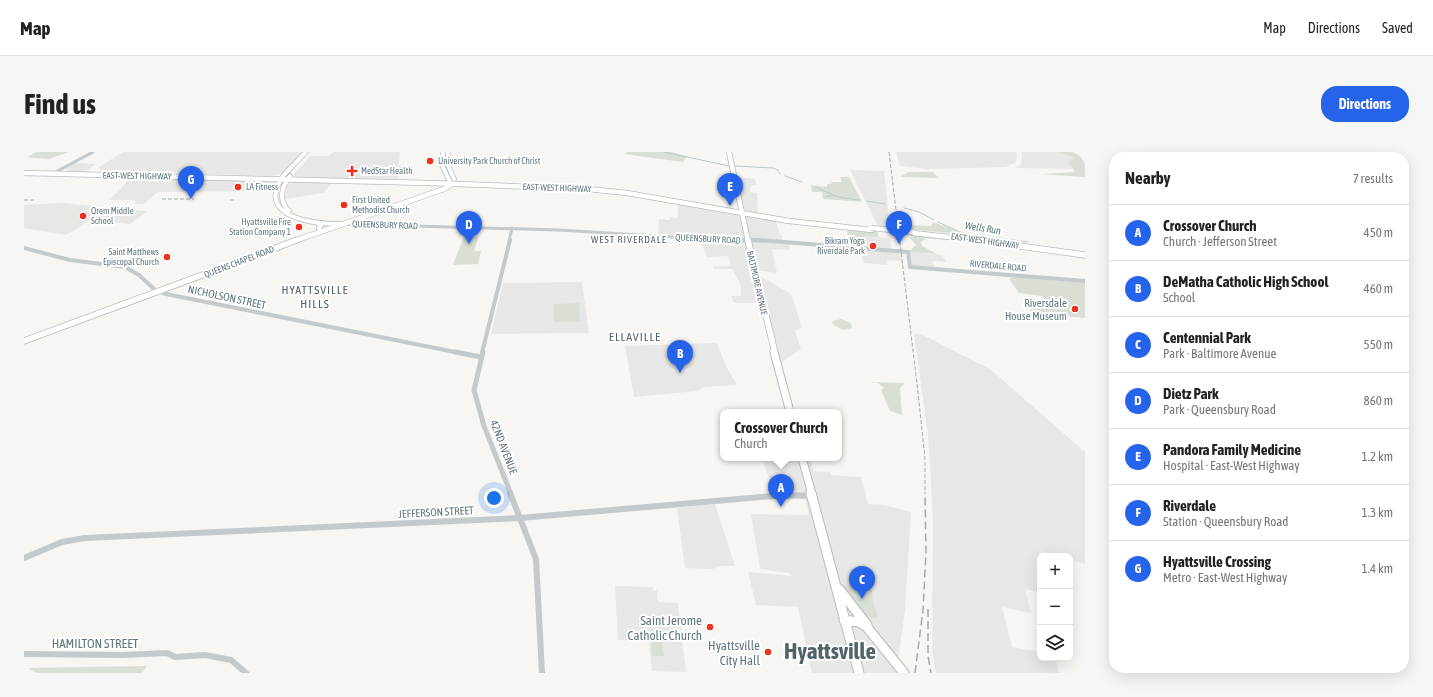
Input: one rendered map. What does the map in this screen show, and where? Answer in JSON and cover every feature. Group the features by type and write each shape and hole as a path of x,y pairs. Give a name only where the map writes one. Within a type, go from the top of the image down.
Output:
{"main road":[{"path":"301,218 288,214 278,206 276,196 285,179 306,152"},
{"path":"311,152 285,179 281,197 284,206 292,213 319,226"},
{"path":"443,152 442,165 451,183"},
{"path":"448,152 447,163 451,183"},
{"name":"BALTIMORE AVENUE","path":"729,152 762,304 789,409"},
{"path":"79,173 96,169 98,172 111,173"},
{"name":"EAST-WEST HIGHWAY","path":"24,172 410,181 606,188 722,208 771,218 776,222 784,220 1085,250"},
{"name":"EAST-WEST HIGHWAY","path":"55,173 111,173 300,180 451,183 606,190 742,212 871,229"},
{"path":"410,181 440,181 448,176"},
{"path":"284,185 300,180"},
{"path":"369,182 397,181"},
{"path":"403,183 437,186 435,189 419,195"},
{"name":"QUEENS CHAPEL ROAD","path":"24,341 272,249 433,192 451,183"},
{"name":"QUEENS CHAPEL ROAD","path":"24,338 157,291 319,226 333,223 419,195 451,183"},
{"path":"433,192 460,185 480,185"},
{"path":"722,208 735,208 740,204"},
{"path":"743,218 748,215 756,215"},
{"name":"QUEENSBURY ROAD","path":"301,218 341,224"},
{"name":"EAST-WEST HIGHWAY","path":"913,232 1085,254"},
{"path":"992,242 1041,245"},
{"path":"272,249 279,243"},
{"path":"803,461 859,673"},
{"path":"835,582 871,632 904,673"},
{"path":"844,620 859,622 871,632"}],"street":[{"path":"55,173 93,152"},
{"name":"QUEENSBURY ROAD","path":"341,224 512,228 737,241 748,240 908,252 910,267"},
{"name":"42ND AVENUE","path":"512,228 474,390 484,426 536,559 542,673"},
{"path":"24,248 70,260 125,267 139,275 157,291"},
{"name":"RIVERDALE ROAD","path":"910,267 1085,281"},
{"name":"NICHOLSON STREET","path":"157,291 481,358"},
{"name":"JEFFERSON STREET","path":"24,558 62,542 85,538 520,518 785,495 812,496"},
{"name":"HAMILTON STREET","path":"24,654 123,655 167,653 175,657 205,655 231,660 246,673"}],"shaded area":[{"path":"24,152 69,152 49,159 24,157"},
{"path":"123,152 304,152 283,173 272,176 100,170 99,167"},
{"path":"333,152 400,152 399,165 405,169 398,179 297,177 293,175 310,156 329,156"},
{"path":"627,152 671,152 687,156 683,162 624,154"},
{"path":"896,152 1016,152 1017,155 1016,162 1006,167 927,169 901,166 899,164"},
{"path":"1022,152 1085,152 1085,160 1074,169 1015,168 1021,164"},
{"path":"1059,152 1085,152 1085,177 1040,174 1077,172 1073,171 1074,169 1068,162 1074,158"},
{"path":"75,163 96,164 85,172 68,171 65,169"},
{"path":"850,170 884,171 890,228 879,228"},
{"path":"909,172 933,172 939,178 900,177"},
{"path":"734,177 755,179 756,185 751,185 750,192 757,193 758,214 741,211"},
{"path":"840,177 849,177 862,202 823,199 822,192 812,192 811,185 827,187 827,184 832,184 831,182 842,182"},
{"path":"130,178 213,179 277,182 274,191 158,192 144,204 135,204 135,200 108,200 119,191"},
{"path":"295,182 331,183 324,193 285,199 288,184"},
{"path":"678,202 742,213 743,218 750,215 775,220 779,230 778,233 781,234 783,242 789,242 790,250 772,249 777,273 755,270 758,275 791,294 802,327 795,331 801,349 782,362 776,361 761,303 734,303 731,296 741,296 741,286 732,269 714,269 713,266 731,266 728,256 707,257 700,240 658,236 659,219 670,220 670,217 678,218"},
{"name":"Orem Middle School","path":"64,203 148,211 130,224 91,220 66,235 24,228 24,205"},
{"path":"933,222 969,235 907,229 907,225 931,226"},
{"path":"847,229 877,231 879,237 865,236 864,239 848,237"},
{"path":"909,234 980,243 927,238 921,242 922,246 937,254 908,252 916,245 909,237 911,237"},
{"path":"464,236 479,236 474,251 481,251 478,264 453,265"},
{"path":"863,236 890,238 891,250 899,251 901,261 887,260 888,265 864,263 861,255 868,255"},
{"path":"908,252 942,255 946,262 932,261 936,269 910,267"},
{"path":"1013,277 1085,283 1085,318 1032,313 1027,306 1050,307 1042,296 1019,293 1009,279"},
{"path":"582,282 589,333 491,334 503,283"},
{"path":"579,303 580,322 554,322 554,304"},
{"path":"841,319 851,323 852,328 843,330 832,324 833,321"},
{"path":"914,334 921,334 990,369 1085,452 1085,564 1073,561 1073,553 1046,553 1039,551 1039,553 1037,553 1037,591 1025,589 1031,613 1002,607 1012,647 1037,651 1037,661 1056,661 1059,673 936,673 932,651 933,523 928,435"},
{"path":"717,343 726,366 737,385 704,387 697,391 634,397 625,346"},
{"path":"870,382 905,383 900,388 902,415 890,411 881,390 884,388 878,383"},
{"path":"763,461 811,461 814,471 830,472 831,475 861,477 868,504 884,505 911,512 905,611 896,673 812,673 798,607 756,605 748,572 792,576 788,573 760,569 751,514 809,515 805,499 776,500"},
{"path":"715,504 735,566 722,566 712,569 685,568 677,508"},
{"path":"843,585 872,590 873,601 878,618 866,617"},
{"path":"615,586 653,587 653,590 657,590 658,602 678,603 686,672 652,671 649,641 618,640"},
{"path":"651,642 662,642 664,656 652,656"},
{"path":"147,666 142,673 24,673 24,668"}],"waterway":[{"name":"Wells Run","path":"664,152 729,166"},
{"name":"Wells Run","path":"735,166 773,168 778,170 780,174"},
{"name":"Wells Run","path":"785,176 802,182"},
{"name":"Wells Run","path":"815,187 838,197 859,200"},
{"name":"Wells Run","path":"826,197 833,195"},
{"name":"Wells Run","path":"867,201 885,204"},
{"name":"Wells Run","path":"904,208 919,212 934,220"},
{"name":"Wells Run","path":"938,222 962,233 1028,242"}],"railway":[{"path":"889,152 918,392 925,459 925,493"},
{"path":"162,199 194,199"},
{"path":"24,200 36,200"},
{"path":"915,673 923,610 926,552 925,493"},
{"path":"928,609 928,656 931,673"}],"place":[{"name":"University Park Church of Christ","path":"430,161"},
{"name":"MedStar Health","path":"352,171"},
{"name":"LA Fitness","path":"238,187"},
{"name":"Hyattsville Crossing","path":"191,199"},
{"name":"First United Methodist Church","path":"344,205"},
{"name":"Pandora Family Medicine","path":"730,206"},
{"name":"Orem Middle School","path":"83,216"},
{"name":"Hyattsville Fire Station Company 1","path":"299,227"},
{"name":"Dietz Park","path":"469,244"},
{"name":"Riverdale","path":"899,244"},
{"name":"Bikram Yoga Riverdale Park","path":"873,246"},
{"name":"Saint Matthews Episcopal Church","path":"167,257"},
{"name":"Riversdale House Museum","path":"1075,309"},
{"name":"DeMatha Catholic High School","path":"680,373"},
{"name":"Crossover Church","path":"781,507"},
{"name":"Centennial Park","path":"862,599"},
{"name":"Saint Jerome Catholic Church","path":"710,627"},
{"name":"Hyattsville City Hall","path":"768,652"}],"district":[{"name":"WEST RIVERDALE","path":"629,239"},
{"name":"HYATTSVILLE HILLS","path":"315,297"},
{"name":"ELLAVILLE","path":"635,337"},
{"name":"Hyattsville","path":"830,651"}]}
